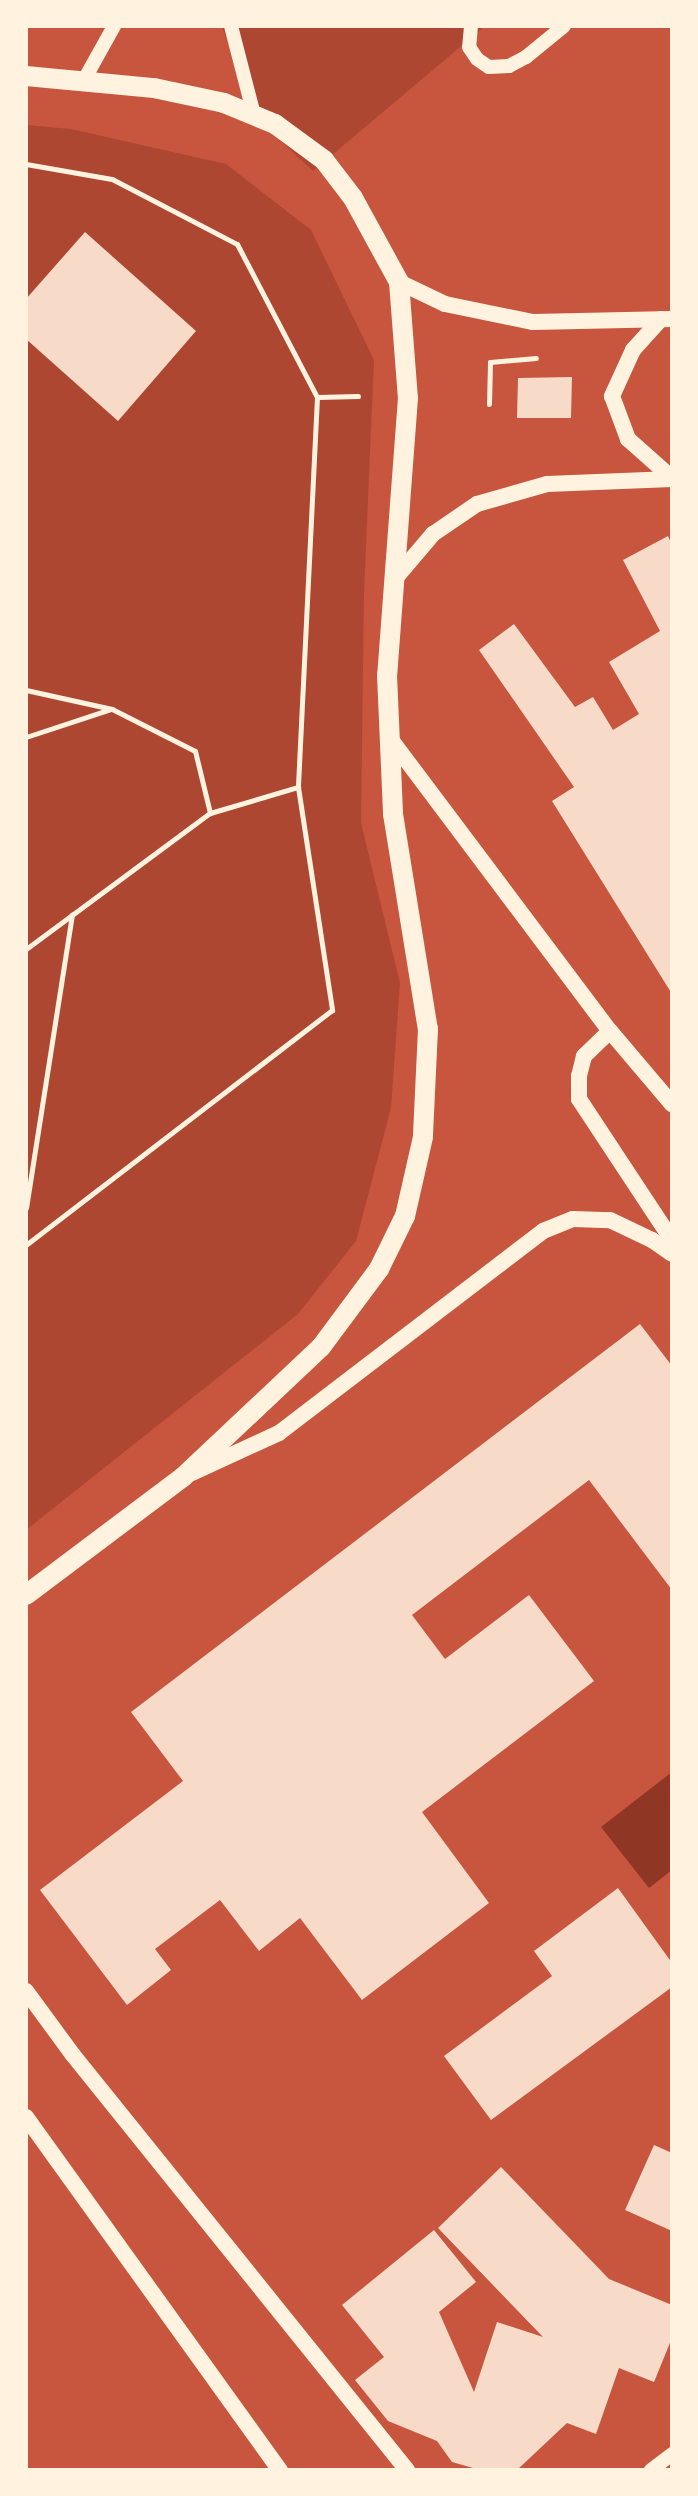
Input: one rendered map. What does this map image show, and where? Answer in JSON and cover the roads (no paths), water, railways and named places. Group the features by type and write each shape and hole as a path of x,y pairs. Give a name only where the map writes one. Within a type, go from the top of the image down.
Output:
{"main road":[{"path":"26,76 154,88 224,103 275,124 324,160 353,198 399,282 408,398 387,675 389,737 393,814 428,1029 423,1137 405,1216 379,1269 321,1347 183,1477 26,1595"},
{"path":"399,282 445,304 533,322 667,319"},
{"path":"667,319 633,350 612,396 628,439 672,479"},
{"path":"393,581 433,534 477,504 547,484 672,479"},
{"path":"389,737 610,1031 672,1104"},
{"path":"610,1031 584,1056 579,1076 579,1099 672,1240"},
{"path":"183,1477 279,1433 543,1231 573,1219 610,1220 652,1240 672,1254"},
{"path":"26,1991 73,2055 407,2470"},
{"path":"26,2117 280,2470"}],"street":[{"path":"84,80 114,26"},
{"path":"231,26 254,115"},
{"path":"471,26 469,47 477,59 489,67 509,66 526,57 564,26"},
{"path":"651,2470 672,2454"}]}
